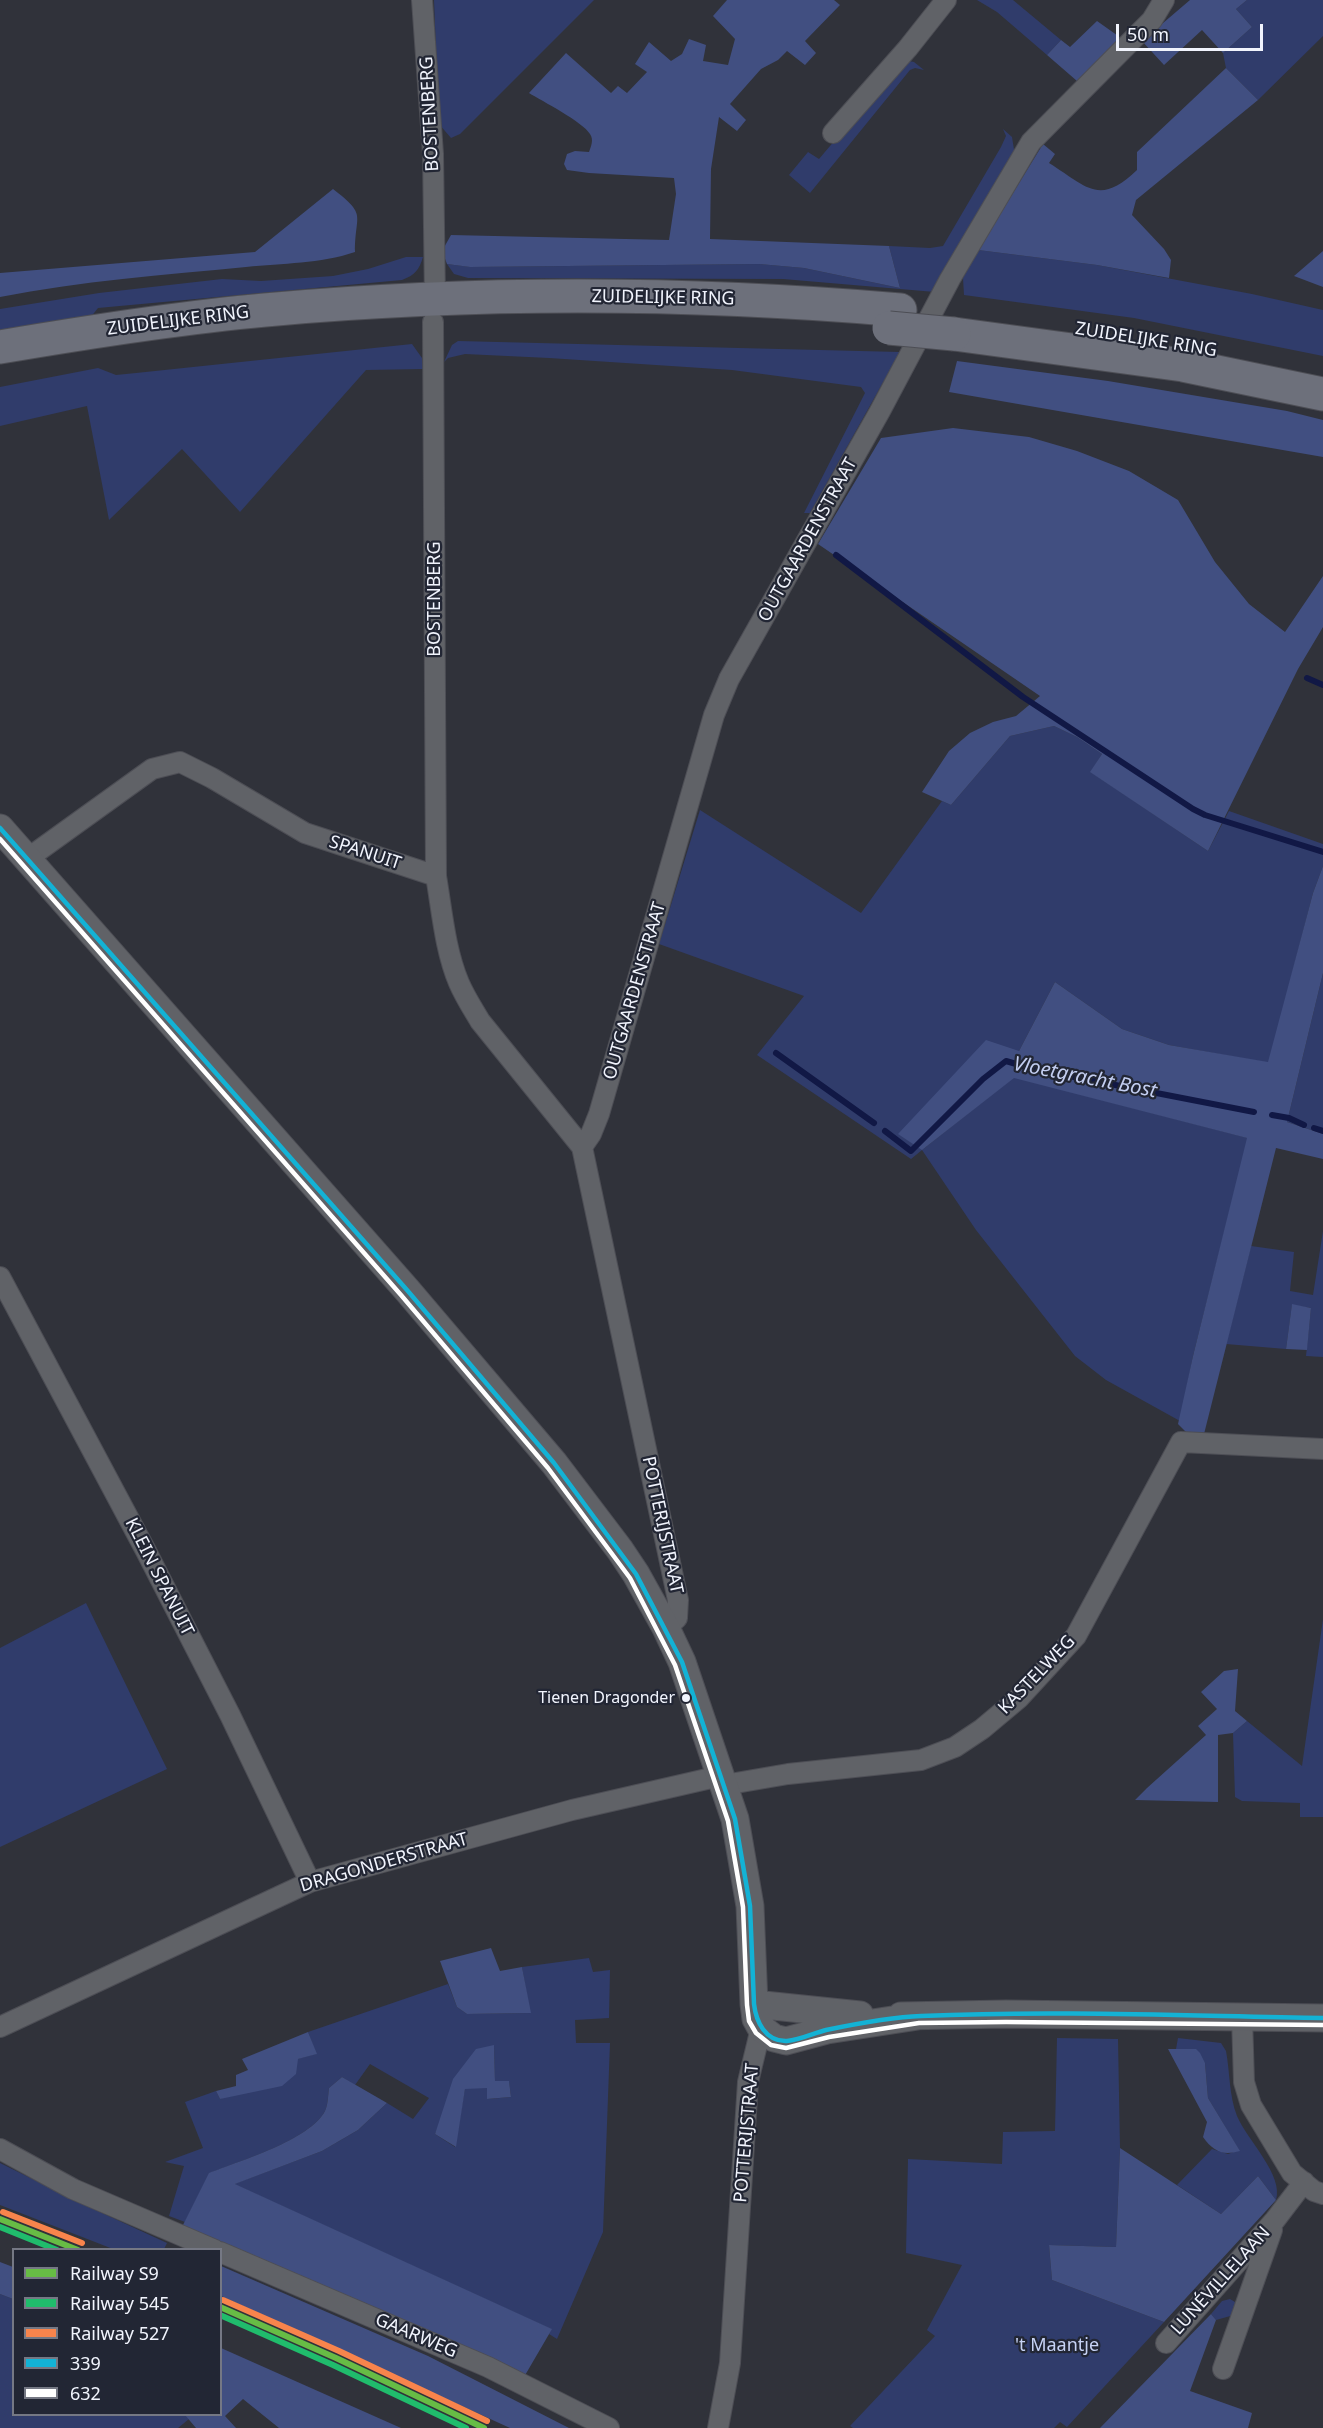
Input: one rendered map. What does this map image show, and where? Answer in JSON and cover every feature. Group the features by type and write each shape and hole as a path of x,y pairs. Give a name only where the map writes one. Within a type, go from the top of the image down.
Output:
{"highway":[{"name":"ZUIDELIJKE RING","path":"0,366 126,348 434,311 598,296 787,301 895,319 1186,344 1323,373"},
{"name":"ZUIDELIJKE RING","path":"0,347 121,327 255,311 434,311"},
{"name":"ZUIDELIJKE RING","path":"958,324 1183,365 1323,394"}],"street":[{"name":"BOSTENBERG","path":"422,0 433,154 436,876"},
{"path":"833,133 908,48 946,0"},
{"name":"OUTGAARDENSTRAAT","path":"582,1147 591,1134 599,1114 714,715 729,679 880,411 950,279 1031,142 1152,20 1164,0"},
{"name":"SPANUIT","path":"27,859 152,769 180,762 212,778 305,833 436,876"},
{"path":"0,828 399,1281 554,1463 620,1550 666,1628"},
{"path":"436,876 447,940 458,982 468,1002 480,1021 582,1147"},
{"name":"POTTERIJSTRAAT","path":"582,1147 678,1600 676,1618 666,1628 698,1706 735,1819 750,1906 757,2016 748,2082 730,2362 718,2428"},
{"name":"KLEIN SPANUIT","path":"0,1277 220,1694 310,1881"},
{"name":"KASTELWEG","path":"722,1781 921,1760 955,1747 1020,1698 1076,1636 1181,1442 1323,1449"},
{"name":"DRAGONDERSTRAAT","path":"0,2027 310,1881 572,1810 722,1781"},
{"path":"757,2016 1006,2014 1323,2018"},
{"path":"1242,2017 1245,2082 1251,2105 1292,2174 1314,2191 1323,2194"},
{"path":"0,2149 73,2189 209,2248"},
{"name":"LUNÉVILLELAAN","path":"1166,2343 1275,2220 1304,2182"},
{"name":"LUNÉVILLELAAN","path":"1223,2369 1275,2220"},
{"name":"GAARWEG","path":"222,2253 488,2367 609,2428"}],"green space":[{"path":"434,0 594,0 460,134 451,138 439,124"},
{"path":"977,0 1013,0 1061,40 1047,55 997,12"},
{"path":"1247,0 1323,0 1323,36 1258,100 1226,68 1223,53 1252,27 1236,9"},
{"path":"909,61 924,70 915,68 910,70 810,193 789,175 808,152 819,159 885,81"},
{"path":"1003,129 1012,137 1015,156 935,292 783,279 468,278 454,274 447,264 471,267 759,264 804,268 900,288 889,246 930,248 943,246 1001,147 1006,136"},
{"path":"978,250 1097,265 1252,294 1323,310 1323,356 1134,318 964,295 963,278"},
{"path":"406,257 423,257 416,272 402,280 98,308 90,318 0,331 0,309 99,293 222,279 261,281 333,276 368,269"},
{"path":"458,341 900,352 810,513 804,513 865,393 861,387 732,370 549,358 465,354 448,358 444,362 452,345"},
{"path":"412,344 422,358 423,369 366,370 240,512 182,449 109,520 87,406 0,426 0,387 98,368 116,375"},
{"path":"1054,726 1077,737 1102,754 1091,772 1208,851 1229,811 1323,844 1323,866 1313,893 1269,1063 1169,1045 1122,1029 1055,982 1019,1051 911,1159 757,1055 804,996 659,944 700,810 861,913 942,801 951,805 1010,736"},
{"path":"1323,973 1323,1134 1287,1122"},
{"path":"1014,1077 1248,1138 1193,1356 1180,1421 1106,1380 1075,1356 976,1230 922,1150"},
{"path":"1323,1231 1323,1357 1306,1356 1311,1308 1292,1305 1286,1349 1226,1344 1251,1246 1294,1252 1290,1291 1313,1295"},
{"path":"86,1603 167,1769 0,1847 0,1648"},
{"path":"1323,1619 1323,1817 1300,1817 1300,1803 1242,1801 1235,1797 1233,1733 1247,1721 1302,1766"},
{"path":"589,1958 593,1972 610,1970 609,2018 575,2020 576,2043 610,2043 603,2232 557,2339 549,2334 551,2329 234,2184 322,2151 358,2130 387,2103 413,2119 429,2098 370,2064 355,2085 342,2077 329,2088 325,2111 305,2131 255,2156 210,2173 185,2222 169,2216 184,2166 165,2162 203,2148 185,2102 216,2091 220,2099 297,2059 316,2054 308,2032 448,1984 457,2007 467,2014 530,2013 522,1967","holes":["494,2046 495,2081 509,2082 511,2097 488,2099 487,2088 465,2088 455,2147 435,2134 443,2115"]},
{"name":"'t Maantje","path":"1057,2038 1118,2039 1120,2148 1116,2247 1049,2245 1052,2280 1164,2322 1067,2427 1060,2422 1054,2428 853,2428 850,2426 935,2336 927,2330 962,2265 906,2253 908,2159 1002,2164 1003,2132 1055,2131"},
{"path":"1178,2038 1221,2043 1226,2051 1234,2108 1270,2169 1277,2190 1276,2200 1258,2176 1221,2214 1177,2185 1212,2149 1228,2154 1239,2150 1208,2098 1205,2063 1176,2049"},
{"path":"0,2163 167,2243 164,2248 110,2248 0,2205"},
{"path":"0,2294 12,2299 12,2416 187,2416 189,2419 178,2428 0,2428"},
{"path":"1230,2299 1237,2306 1234,2315 1216,2320 1211,2314 1222,2301"}],"shaded area":[{"path":"727,0 834,0 840,5 805,41 816,53 805,65 787,51 778,60 761,69 730,104 746,120 737,131 719,117 711,169 710,239 889,246 900,288 804,268 759,264 470,267 447,264 442,251 451,235 669,240 676,194 674,178 567,170 564,164 567,154 575,151 589,152 592,143 591,136 586,129 571,118 529,93 566,53 611,93 618,86 627,93 647,72 635,64 649,42 671,61 682,54 689,39 706,45 703,61 728,65 735,39 713,16"},
{"path":"1190,0 1247,0 1236,9 1252,27 1223,53 1202,30 1164,65 1142,41"},
{"path":"1097,21 1121,38 1077,81 1047,55 1061,40 1070,47"},
{"path":"1226,68 1258,100 1136,200 1132,215 1164,249 1171,260 1169,278 1097,265 978,250 1043,144 1055,154 1049,163 1073,179 1093,189 1112,188 1137,170 1137,152"},
{"path":"333,189 351,205 357,216 355,252 315,261 123,279 0,297 0,273 255,252"},
{"path":"1323,251 1323,287 1294,276"},
{"path":"957,361 1108,381 1287,411 1323,420 1323,457 949,392"},
{"path":"953,428 1029,437 1077,451 1129,471 1178,500 1215,562 1249,604 1285,632 1323,576 1323,627 1298,669 1208,851 1090,772 1102,754 1077,737 1054,726 1010,736 951,805 922,792 949,751 970,733 993,722 1016,716 1040,696 818,544 881,438"},
{"path":"1323,866 1323,973 1287,1122 1323,1134 1323,1159 1276,1148 1203,1438 1188,1434 1178,1424 1247,1138 1014,1078 922,1150 898,1134 986,1040 1019,1051 1055,982 1122,1029 1169,1045 1268,1062 1313,893"},
{"path":"1292,1304 1311,1308 1307,1350 1286,1349"},
{"path":"1238,1669 1235,1711 1247,1721 1233,1733 1218,1735 1218,1802 1135,1800 1206,1735 1198,1726 1217,1709 1201,1692 1224,1671"},
{"path":"491,1948 500,1971 522,1967 531,2013 467,2014 457,2007 440,1961"},
{"path":"308,2032 317,2054 298,2059 296,2074 282,2086 220,2099 216,2091 236,2086 236,2075 248,2070 242,2059"},
{"path":"494,2045 495,2081 509,2081 511,2097 487,2099 487,2088 465,2089 456,2147 435,2134 453,2079 476,2049"},
{"path":"1168,2049 1196,2049 1200,2053 1205,2063 1208,2098 1240,2151 1228,2153 1218,2151 1210,2146 1203,2137 1207,2122"},
{"path":"342,2077 387,2103 358,2130 322,2151 235,2184 552,2329 524,2377 181,2229 209,2173 255,2156 305,2131 325,2111 329,2088"},
{"path":"1120,2148 1221,2214 1258,2176 1276,2200 1164,2322 1052,2280 1049,2245 1116,2247"},
{"path":"0,2262 12,2267 12,2299 0,2294"},
{"path":"222,2266 428,2356 569,2428 510,2428 222,2296"},
{"path":"1211,2314 1216,2320 1190,2391 1252,2413 1248,2428 1100,2428"},
{"path":"222,2348 401,2428 279,2428 243,2399 225,2416 236,2428 196,2428 186,2416 222,2416"}],"waterway":[{"path":"836,555 1023,697 1193,809 1205,815 1323,852"},
{"path":"1307,678 1323,685"},
{"name":"Vloetgracht Bost","path":"776,1053 874,1123"},
{"name":"Vloetgracht Bost","path":"885,1131 911,1151 983,1079 1006,1061 1033,1069 1254,1112"},
{"name":"Vloetgracht Bost","path":"1272,1115 1289,1118 1304,1125"},
{"name":"Vloetgracht Bost","path":"1314,1128 1323,1131"}],"rail line":[{"name":"527","path":"3,2212 82,2243"},
{"name":"S9","path":"0,2219 73,2248"},
{"name":"545","path":"0,2227 52,2248"},
{"name":"527","path":"223,2300 339,2351 487,2421"},
{"name":"S9","path":"222,2308 336,2358 484,2428"},
{"name":"545","path":"222,2316 466,2428"}],"transit line":[{"name":"339","path":"0,828 407,1290 554,1463 636,1574 682,1662 735,1819 750,1906 754,2004 757,2017 767,2034 787,2041 826,2030 886,2019 971,2014 1072,2013 1323,2018"},
{"name":"632","path":"0,839 401,1295 548,1468 630,1578 675,1665 728,1821 743,1907 749,2021 756,2033 771,2045 786,2048 829,2037 919,2023 1323,2025"}],"place":[{"name":"Tienen Dragonder","path":"686,1698"}]}
